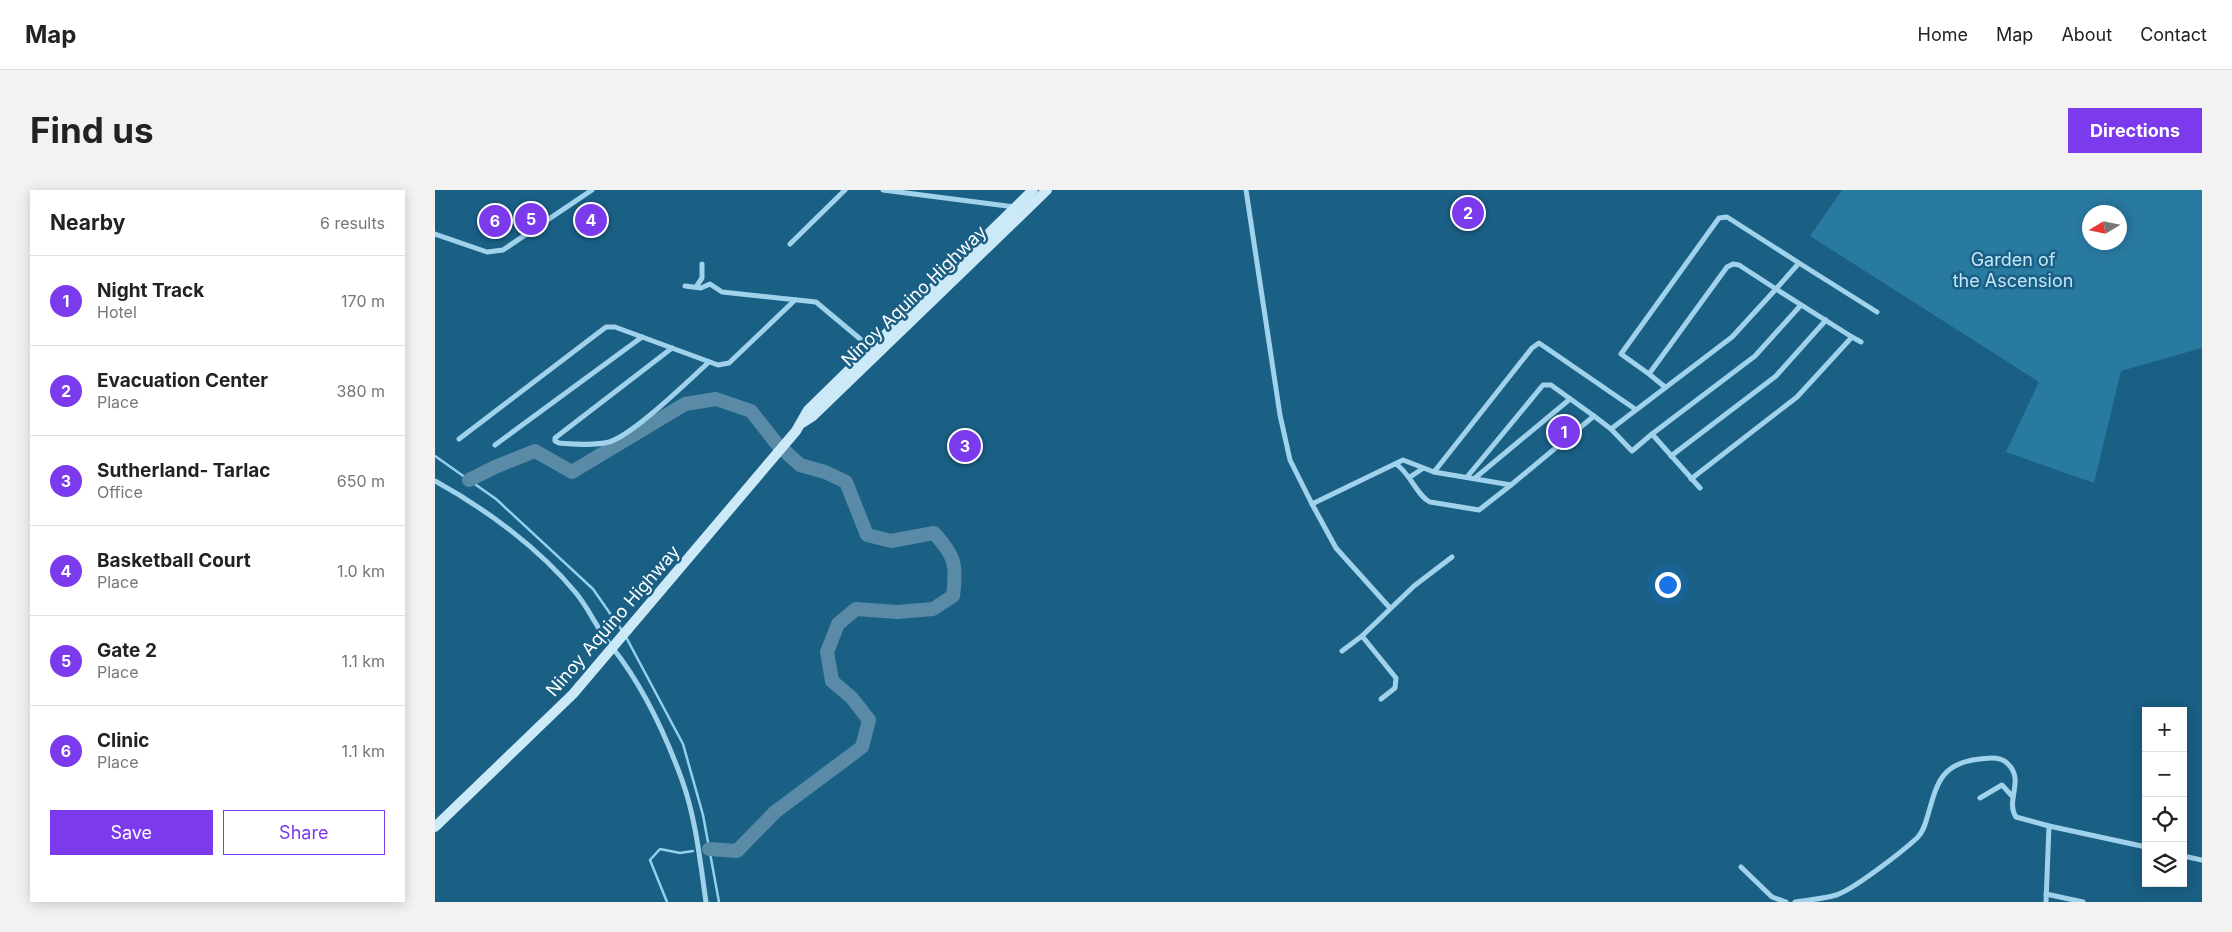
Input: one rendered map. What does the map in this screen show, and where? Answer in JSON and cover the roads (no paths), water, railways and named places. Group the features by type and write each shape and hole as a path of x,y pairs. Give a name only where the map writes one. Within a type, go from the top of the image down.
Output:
{"main road":[{"name":"Ninoy Aquino Highway","path":"993,236 1015,207 1030,197 1047,190"},
{"name":"Ninoy Aquino Highway","path":"435,827 573,694 799,427 813,416 874,350 993,236 1030,197"}],"street":[{"path":"435,234 487,252 503,250 592,190"},
{"path":"790,244 845,190"},
{"path":"883,190 1015,207"},
{"path":"1246,190 1280,415 1290,460 1336,548 1390,608"},
{"path":"1665,387 1621,354 1719,218 1727,217 1877,312"},
{"path":"1611,429 1732,337 1799,263"},
{"path":"696,288 702,278 702,264"},
{"path":"1649,374 1730,265 1739,265 1861,342"},
{"path":"685,286 701,288 709,284 722,292 770,295 816,302 823,305 874,350"},
{"path":"459,439 600,330 615,327 718,366 729,363 795,300"},
{"path":"1467,477 1543,385 1551,385 1594,416 1611,429 1632,451 1755,356 1801,305"},
{"path":"1671,456 1776,376 1826,320"},
{"path":"495,445 642,337"},
{"path":"1691,479 1797,397 1852,337"},
{"path":"1434,472 1532,348 1539,343 1635,409"},
{"path":"672,348 555,438 555,441 559,443 592,445 610,441 646,416 709,362"},
{"path":"1475,478 1570,399"},
{"path":"1396,464 1410,477 1428,501 1476,510 1483,508 1594,416"},
{"path":"1652,434 1700,488"},
{"path":"1312,504 1406,460 1423,469 1434,472 1511,485"},
{"path":"1410,477 1423,469"},
{"path":"435,481 468,500 535,552 576,593 621,656 659,722 682,780 697,842 706,902"},
{"path":"1342,652 1362,636 1390,608 1452,557"},
{"path":"1362,636 1396,678 1395,688 1381,699"},
{"path":"1795,902 1839,894 1917,838 1923,830 1937,786 1946,771 1955,764 1991,758 2006,762 2013,769 2015,777 2013,811 2016,818 2142,846"},
{"path":"1979,798 2002,785 2013,797"},
{"path":"2046,902 2049,826"},
{"path":"2187,857 2202,860"},
{"path":"1741,867 1772,897 1786,902"},
{"path":"2046,894 2083,902"}],"waterway":[{"path":"469,480 535,451 572,472 685,404 716,399 751,411 777,444 800,465 825,472 846,482 867,535 891,541 934,533 946,548 953,561 955,576 953,596 933,609 897,612 856,609 838,624 827,652 832,681 852,698 869,720 862,747 775,812 737,851 709,849"},
{"path":"435,456 496,499 593,589 623,632"},
{"path":"626,637 683,744 703,815 719,902"},
{"path":"667,902 650,860 660,849 680,853 693,851"}],"place":[{"name":"Evacuation Center","path":"1468,213"},
{"name":"Gate 2","path":"531,219"},
{"name":"Basketball Court","path":"591,220"},
{"name":"Clinic","path":"495,221"},
{"name":"Night Track","path":"1564,432"},
{"name":"Sutherland- Tarlac","path":"965,446"}],"park label":[{"name":"Garden of the Ascension","path":"2013,270"}]}
